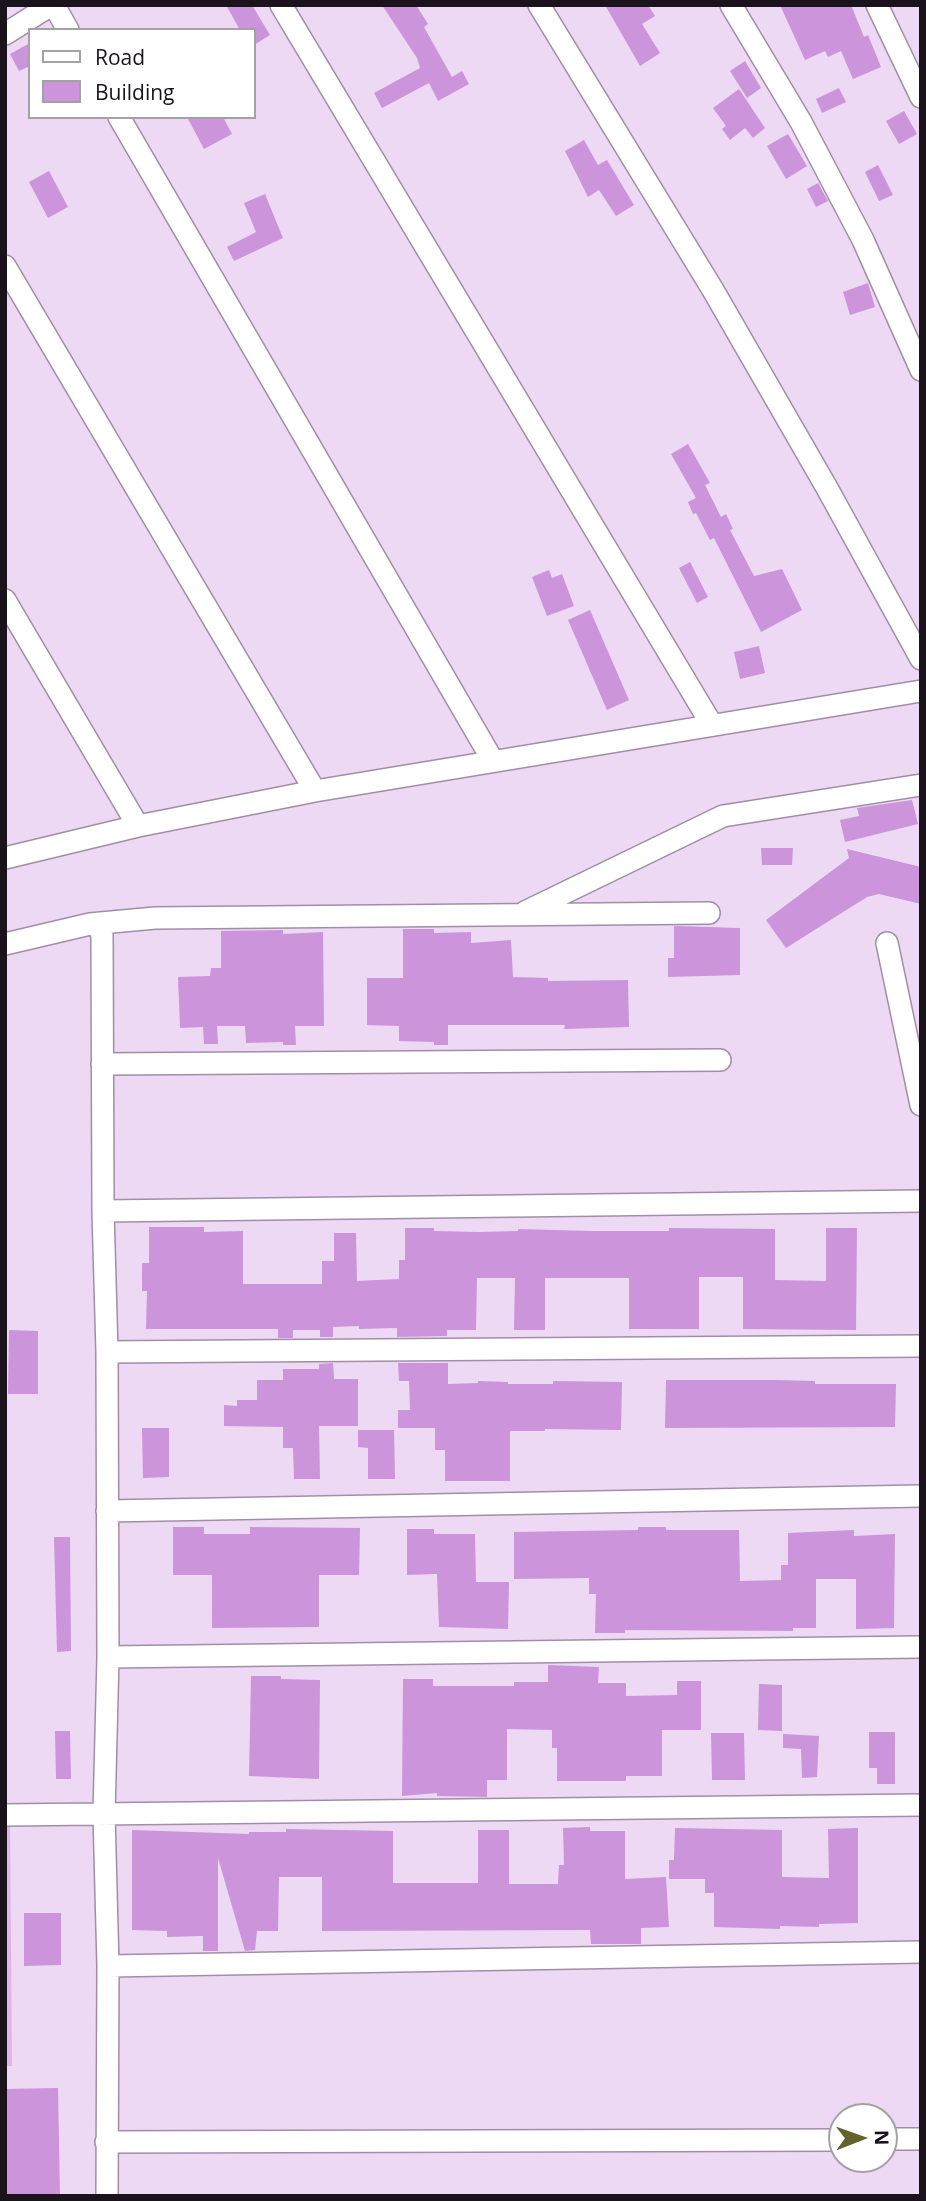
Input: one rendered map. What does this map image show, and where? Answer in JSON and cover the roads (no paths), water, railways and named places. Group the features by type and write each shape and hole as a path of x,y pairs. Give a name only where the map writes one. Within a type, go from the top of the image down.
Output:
{"street":[{"path":"5,34 52,5 67,28"},
{"path":"281,5 712,725"},
{"path":"539,5 713,290 921,659"},
{"path":"731,5 801,122 863,240 921,370"},
{"path":"877,5 921,97"},
{"path":"120,119 493,761"},
{"path":"5,266 315,790"},
{"path":"5,600 138,826"},
{"path":"5,858 138,826 315,790 921,691"},
{"path":"520,915 723,816 921,785"},
{"path":"5,944 97,923 155,918 709,913"},
{"path":"97,923 102,935 103,1210 107,1352 104,1814 108,1966 107,2196"},
{"path":"887,943 921,1105"},
{"path":"102,1065 720,1060"},
{"path":"103,1210 921,1201"},
{"path":"107,1352 921,1346"},
{"path":"107,1511 921,1496"},
{"path":"107,1657 921,1647"},
{"path":"5,1815 921,1805"},
{"path":"108,1966 921,1952"},
{"path":"898,2140 921,2139"},
{"path":"106,2142 828,2140"}]}
